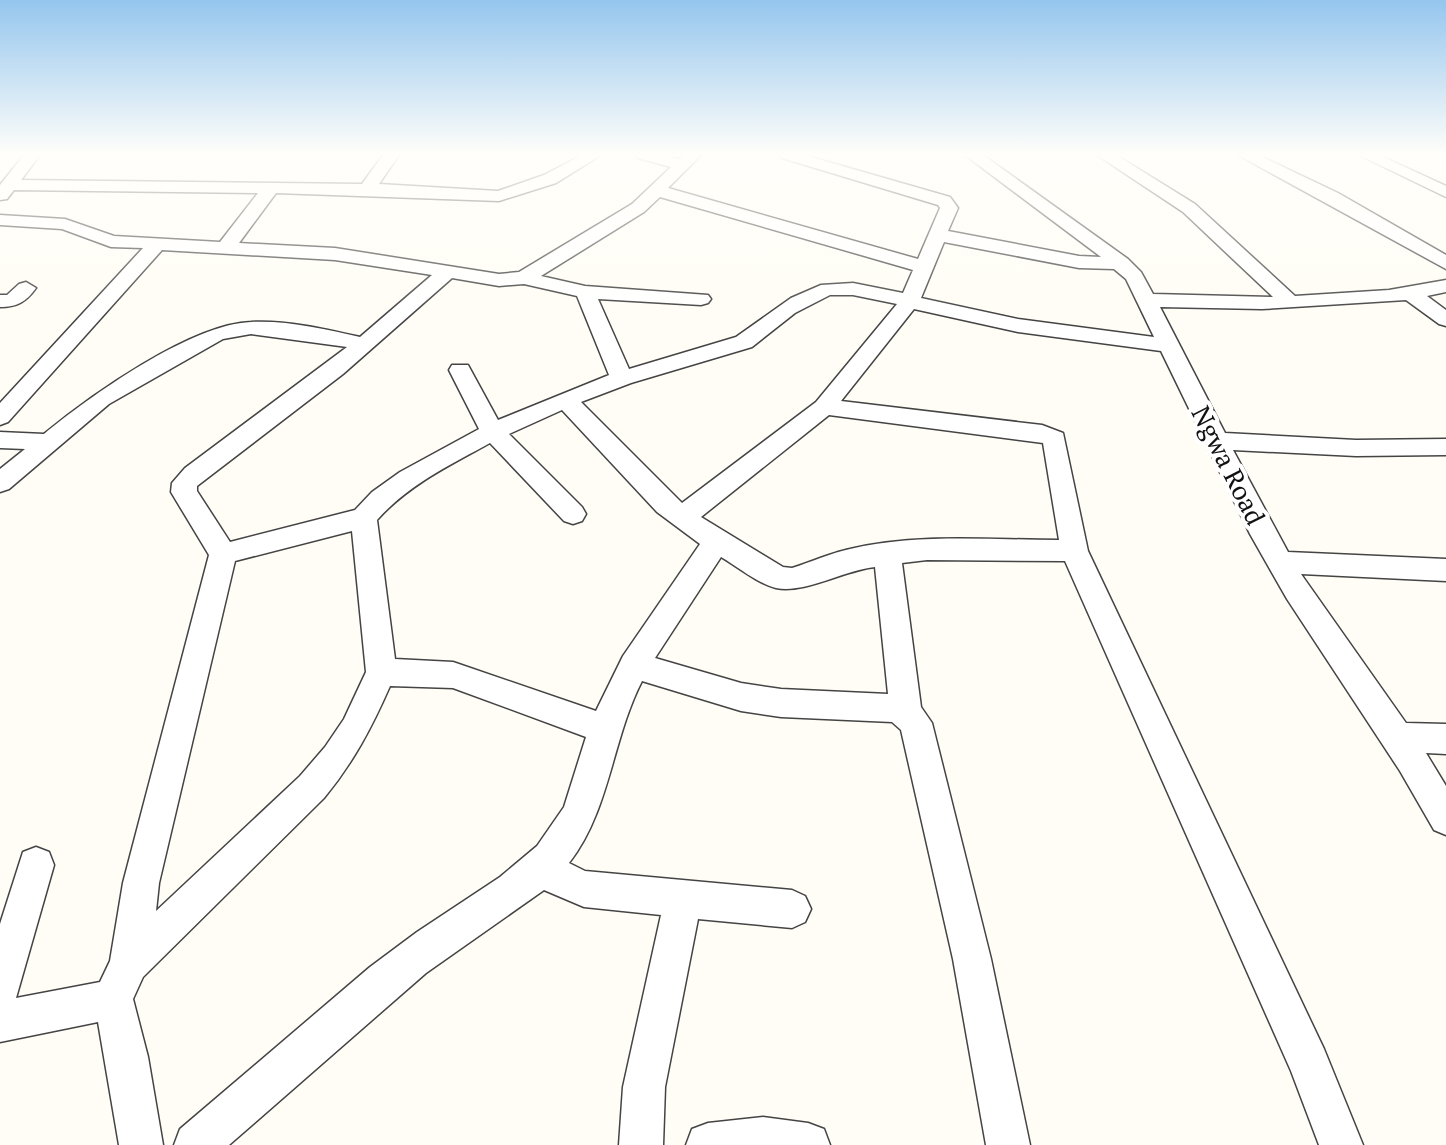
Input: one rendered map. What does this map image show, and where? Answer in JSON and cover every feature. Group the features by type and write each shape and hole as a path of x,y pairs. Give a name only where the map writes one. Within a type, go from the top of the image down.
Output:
{"street":[{"path":"226,247 255,208"},
{"path":"524,278 637,208"},
{"path":"720,208 924,267"},
{"path":"683,517 824,407 909,302 949,208"},
{"name":"Ngwa Road","path":"1048,208 1094,241 1134,276 1280,562 1397,738 1446,818"},
{"path":"1189,208 1290,302"},
{"path":"1352,208 1446,263"},
{"path":"0,220 65,224 111,241 335,254 499,280 524,278 585,292 701,299"},
{"path":"939,235 1079,262 1121,263"},
{"path":"0,417 157,244"},
{"path":"141,1145 127,1057 121,981 141,883 223,554 184,492 185,483 335,369 448,272"},
{"path":"1147,300 1213,306 1410,293 1446,286"},
{"path":"0,301 12,301 26,288"},
{"path":"223,554 364,518 371,508 404,480 493,432 622,379 741,344 783,313 824,290 846,289 994,322 1171,346"},
{"path":"585,292 622,379"},
{"path":"1410,293 1446,320"},
{"path":"0,483 101,399 217,334 251,328 326,336 363,344"},
{"path":"460,370 493,432 573,514"},
{"path":"566,400 666,505 717,542 777,577 792,579 851,559 927,550 1074,551"},
{"path":"824,407 1042,433 1054,439 1074,551 1309,1064 1341,1145"},
{"path":"0,440 50,442"},
{"path":"1216,441 1356,448 1446,447"},
{"path":"0,1022 121,981 337,758 355,729 381,672 364,518"},
{"path":"196,1145 412,958 540,869 563,843 578,818 605,729 634,665 680,591 717,542"},
{"path":"887,554 906,713"},
{"path":"1280,562 1446,570"},
{"path":"634,665 741,697 781,703 895,708 916,723 972,959 1008,1145"},
{"path":"381,672 453,675 605,729"},
{"path":"1397,738 1446,739"},
{"path":"0,990 36,865"},
{"path":"540,869 584,889 792,909"},
{"path":"641,1145 644,1087 683,898"},
{"path":"708,1145 763,1139 808,1145"}]}
